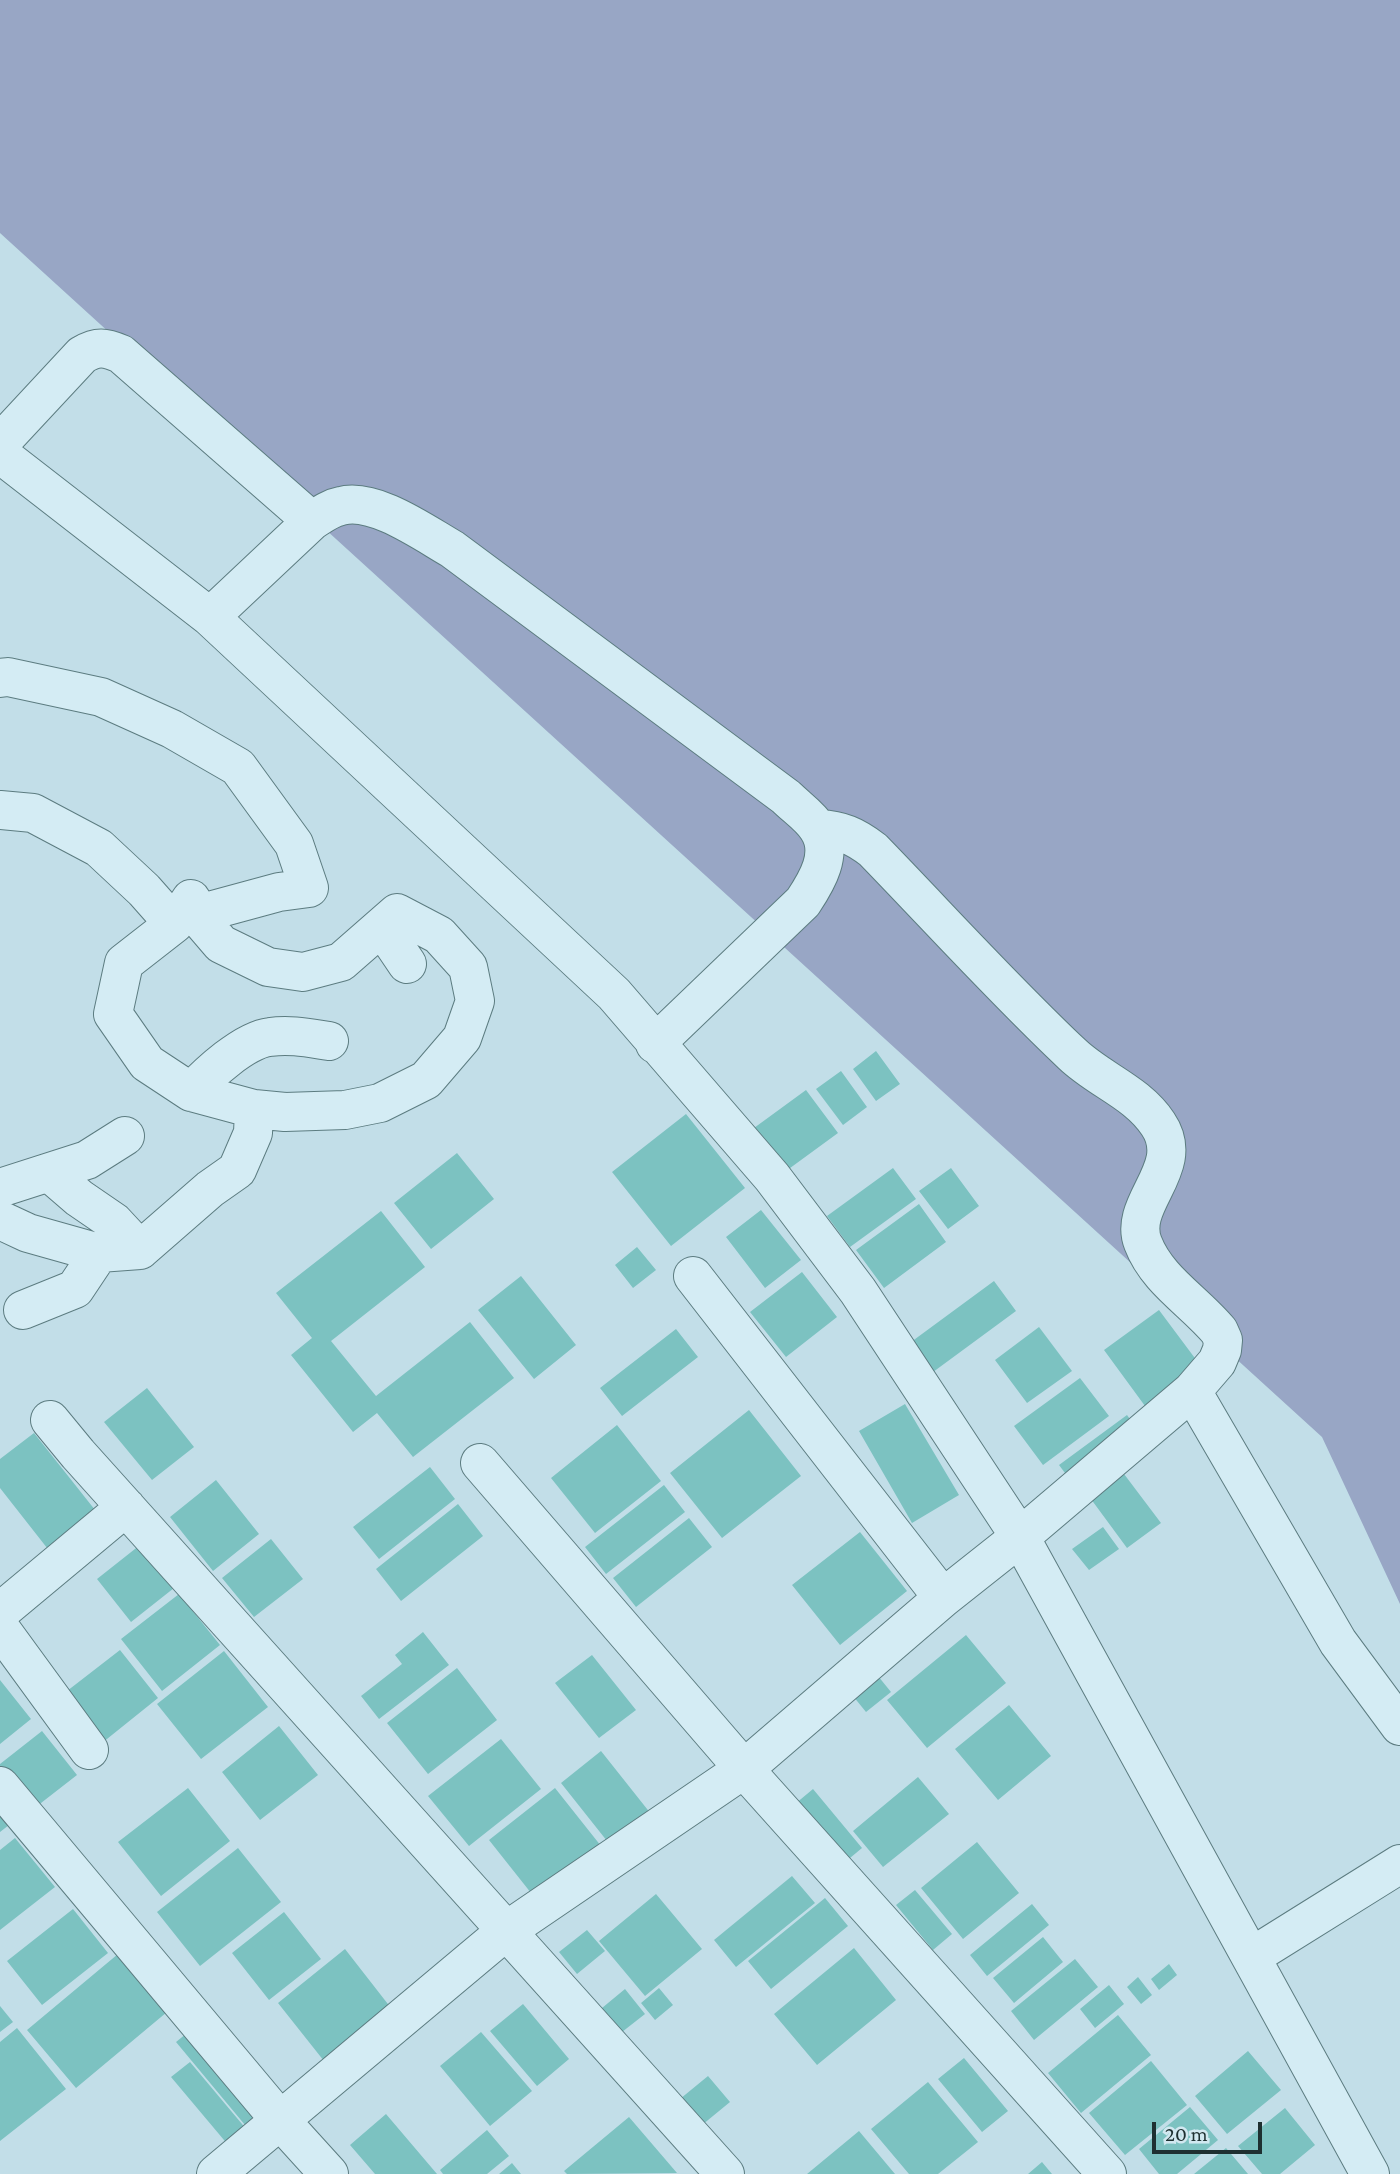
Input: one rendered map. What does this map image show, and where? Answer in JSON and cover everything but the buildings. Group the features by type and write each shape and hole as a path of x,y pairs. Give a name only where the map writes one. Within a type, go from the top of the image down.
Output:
{"street":[{"path":"0,443 82,355 94,348 105,347 121,354 312,521"},
{"path":"0,454 210,617 614,994 772,1177 858,1291 1020,1537 1370,2174"},
{"path":"210,617 312,521 331,509 355,504 403,520 452,549 786,797 819,829 824,846 824,865 816,883 803,902 655,1044"},
{"path":"0,678 8,677 101,697 172,729 237,767 294,844 309,888 279,892 193,930 124,963 113,1014 147,1063 191,1092 254,1109 285,1112 345,1111 380,1104 426,1080 462,1038 475,1001 468,967 439,935 397,913 341,962 303,972 268,967 193,930 99,848 33,813 0,810"},
{"path":"216,2174 506,1931 744,1769 943,1598 1020,1537 1192,1391 1217,1362 1223,1340 1211,1321 1185,1298 1152,1262 1141,1240 1142,1221 1164,1168 1168,1147 1159,1125 1140,1102 1074,1056 873,850 857,837 837,830 819,829"},
{"path":"383,927 407,964"},
{"path":"191,1092 212,1070 239,1051 266,1037 297,1036 329,1041"},
{"path":"0,1220 28,1233 99,1253 140,1250 210,1189 237,1170 253,1133 254,1109"},
{"path":"0,1188 88,1160 125,1136"},
{"path":"50,1173 79,1198 114,1222 140,1250"},
{"path":"23,1310 75,1289 99,1253"},
{"path":"693,1276 943,1598"},
{"path":"1192,1391 1338,1642 1400,1726"},
{"path":"50,1420 725,2174"},
{"path":"480,1463 744,1769 1107,2174"},
{"path":"0,1612 126,1507"},
{"path":"0,1628 89,1750"},
{"path":"0,1786 280,2120 329,2174"},
{"path":"1251,1957 1400,1864"}],"shaded area":[{"path":"0,0 1400,0 1400,1604 1322,1437 0,233"}]}
